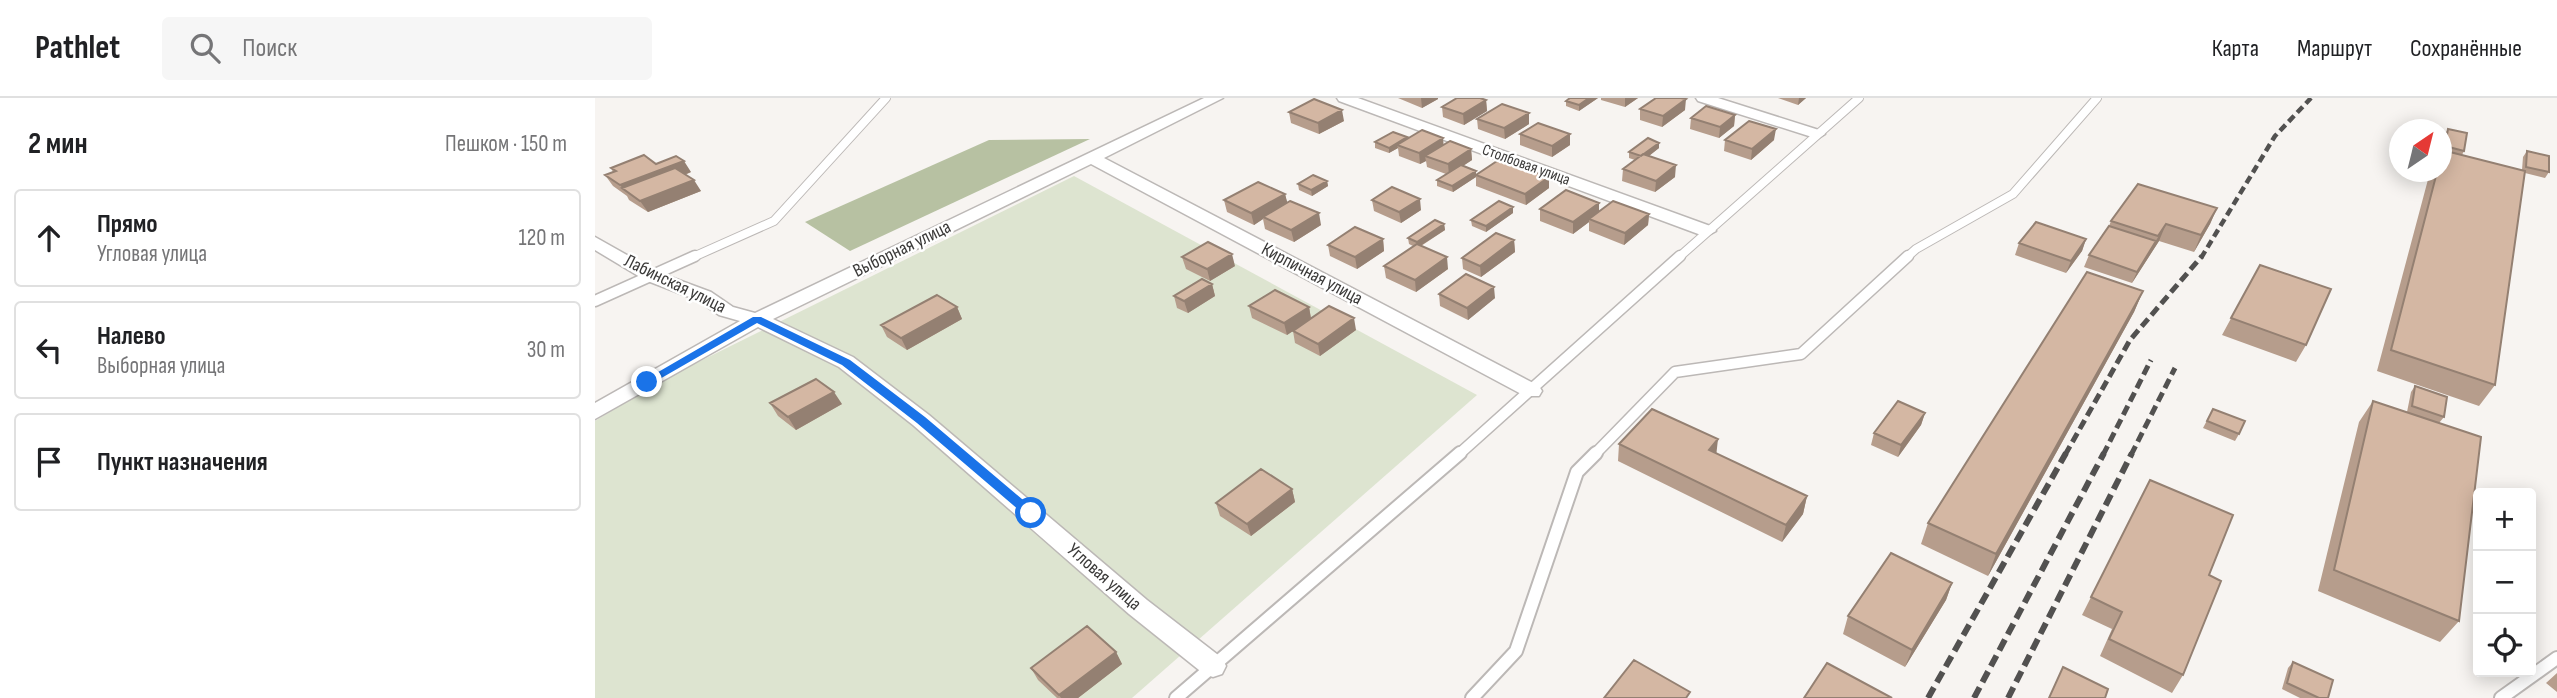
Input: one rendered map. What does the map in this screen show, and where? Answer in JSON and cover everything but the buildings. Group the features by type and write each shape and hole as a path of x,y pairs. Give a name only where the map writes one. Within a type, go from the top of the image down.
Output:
{"street":[{"name":"Выборная улица","path":"595,412 757,319 1216,98"},
{"name":"Столбовая улица","path":"1344,98 1707,231"},
{"path":"1703,98 1817,134"},
{"name":"Кирпичная улица","path":"1092,158 1532,391"},
{"name":"Лабинская улица","path":"595,242 651,276 704,296 726,311 757,319"},
{"name":"Угловая улица","path":"757,319 846,362 857,370 921,420 1138,607 1213,666"}],"lane":[{"path":"595,301 774,221 886,98"},
{"path":"1176,698 1532,391 1707,231 1860,98"},
{"path":"1472,698 1516,651 1577,472 1675,372 1801,354 1916,248 2013,194 2097,98"},
{"path":"2501,698 2557,658"}],"green space":[{"path":"1090,139 850,251 805,222 989,140"},
{"path":"1074,176 1477,395 1132,698 595,698 595,421 660,381"}],"railway":[{"path":"2201,258 2275,136 2311,98"},
{"path":"2065,455 2130,340 2202,256"},
{"path":"2103,455 2151,360"},
{"path":"2131,455 2175,368"},
{"path":"1928,698 2066,453"},
{"path":"1974,698 2104,453"},
{"path":"2008,698 2132,453"}],"route":[{"path":"647,382 757,319 846,362 921,420 1031,513"}]}
